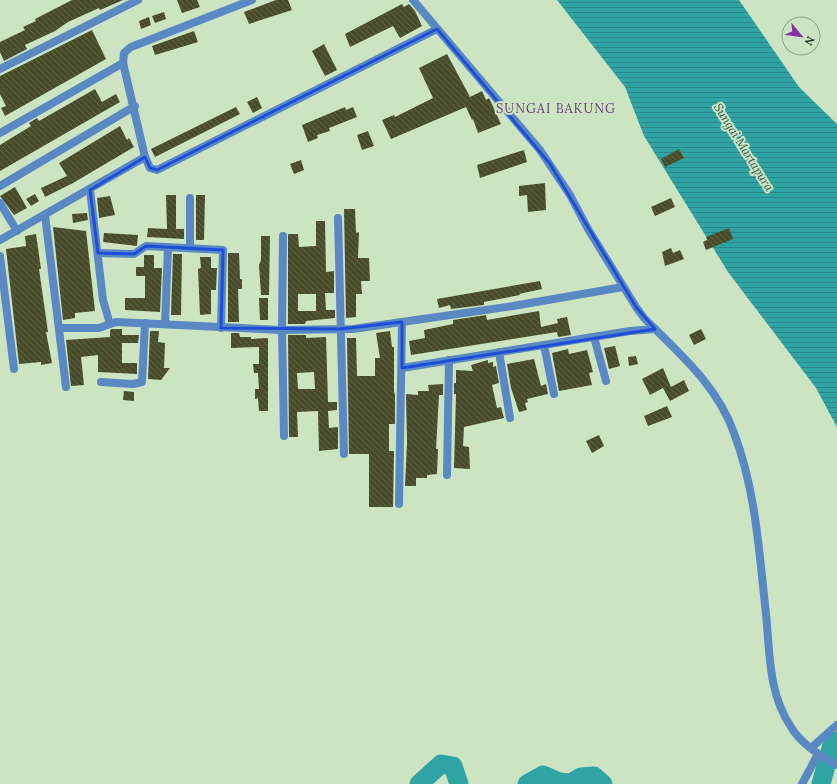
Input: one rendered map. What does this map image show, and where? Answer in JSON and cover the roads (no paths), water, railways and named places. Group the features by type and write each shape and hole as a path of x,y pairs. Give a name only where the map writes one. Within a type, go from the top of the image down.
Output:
{"street":[{"path":"0,69 113,11 138,0"},
{"path":"252,0 131,47 124,53 123,63 135,106 145,157 150,168 157,170 437,28"},
{"path":"413,0 540,150 570,195 588,229 623,287 644,318 710,386 734,432 745,467 754,505 770,669 778,701 791,728 811,748 821,756 837,765"},
{"path":"0,133 123,63"},
{"path":"0,186 135,106"},
{"path":"0,240 90,190 145,157"},
{"path":"90,190 104,300 110,324"},
{"path":"190,198 190,248"},
{"path":"0,203 17,231"},
{"path":"45,215 66,387"},
{"path":"338,218 344,454"},
{"path":"283,236 282,330 284,436"},
{"path":"98,253 134,254 146,246 223,250 222,328"},
{"path":"165,324 168,247"},
{"path":"0,256 14,369"},
{"path":"59,328 99,328 116,322 282,330 340,329 402,322 623,287"},
{"path":"399,504 402,322"},
{"path":"100,382 133,384 142,382 145,323"},
{"path":"402,368 594,337 655,329"},
{"path":"594,337 606,381"},
{"path":"544,345 554,394"},
{"path":"499,352 510,418"},
{"path":"447,475 450,360"},
{"path":"811,748 837,726"},
{"path":"802,784 821,756"}],"water":[{"name":"Sungai Martapura","path":"557,0 739,0 799,87 837,124 837,427 816,388 728,272 644,136 625,87"}],"waterway":[{"path":"821,784 831,748 837,741"},
{"path":"419,784 441,764 453,766 459,784"},
{"path":"527,784 543,775 559,782 571,783 581,777 594,776 603,784"}],"district":[{"name":"SUNGAI BAKUNG","path":"556,108"}]}
